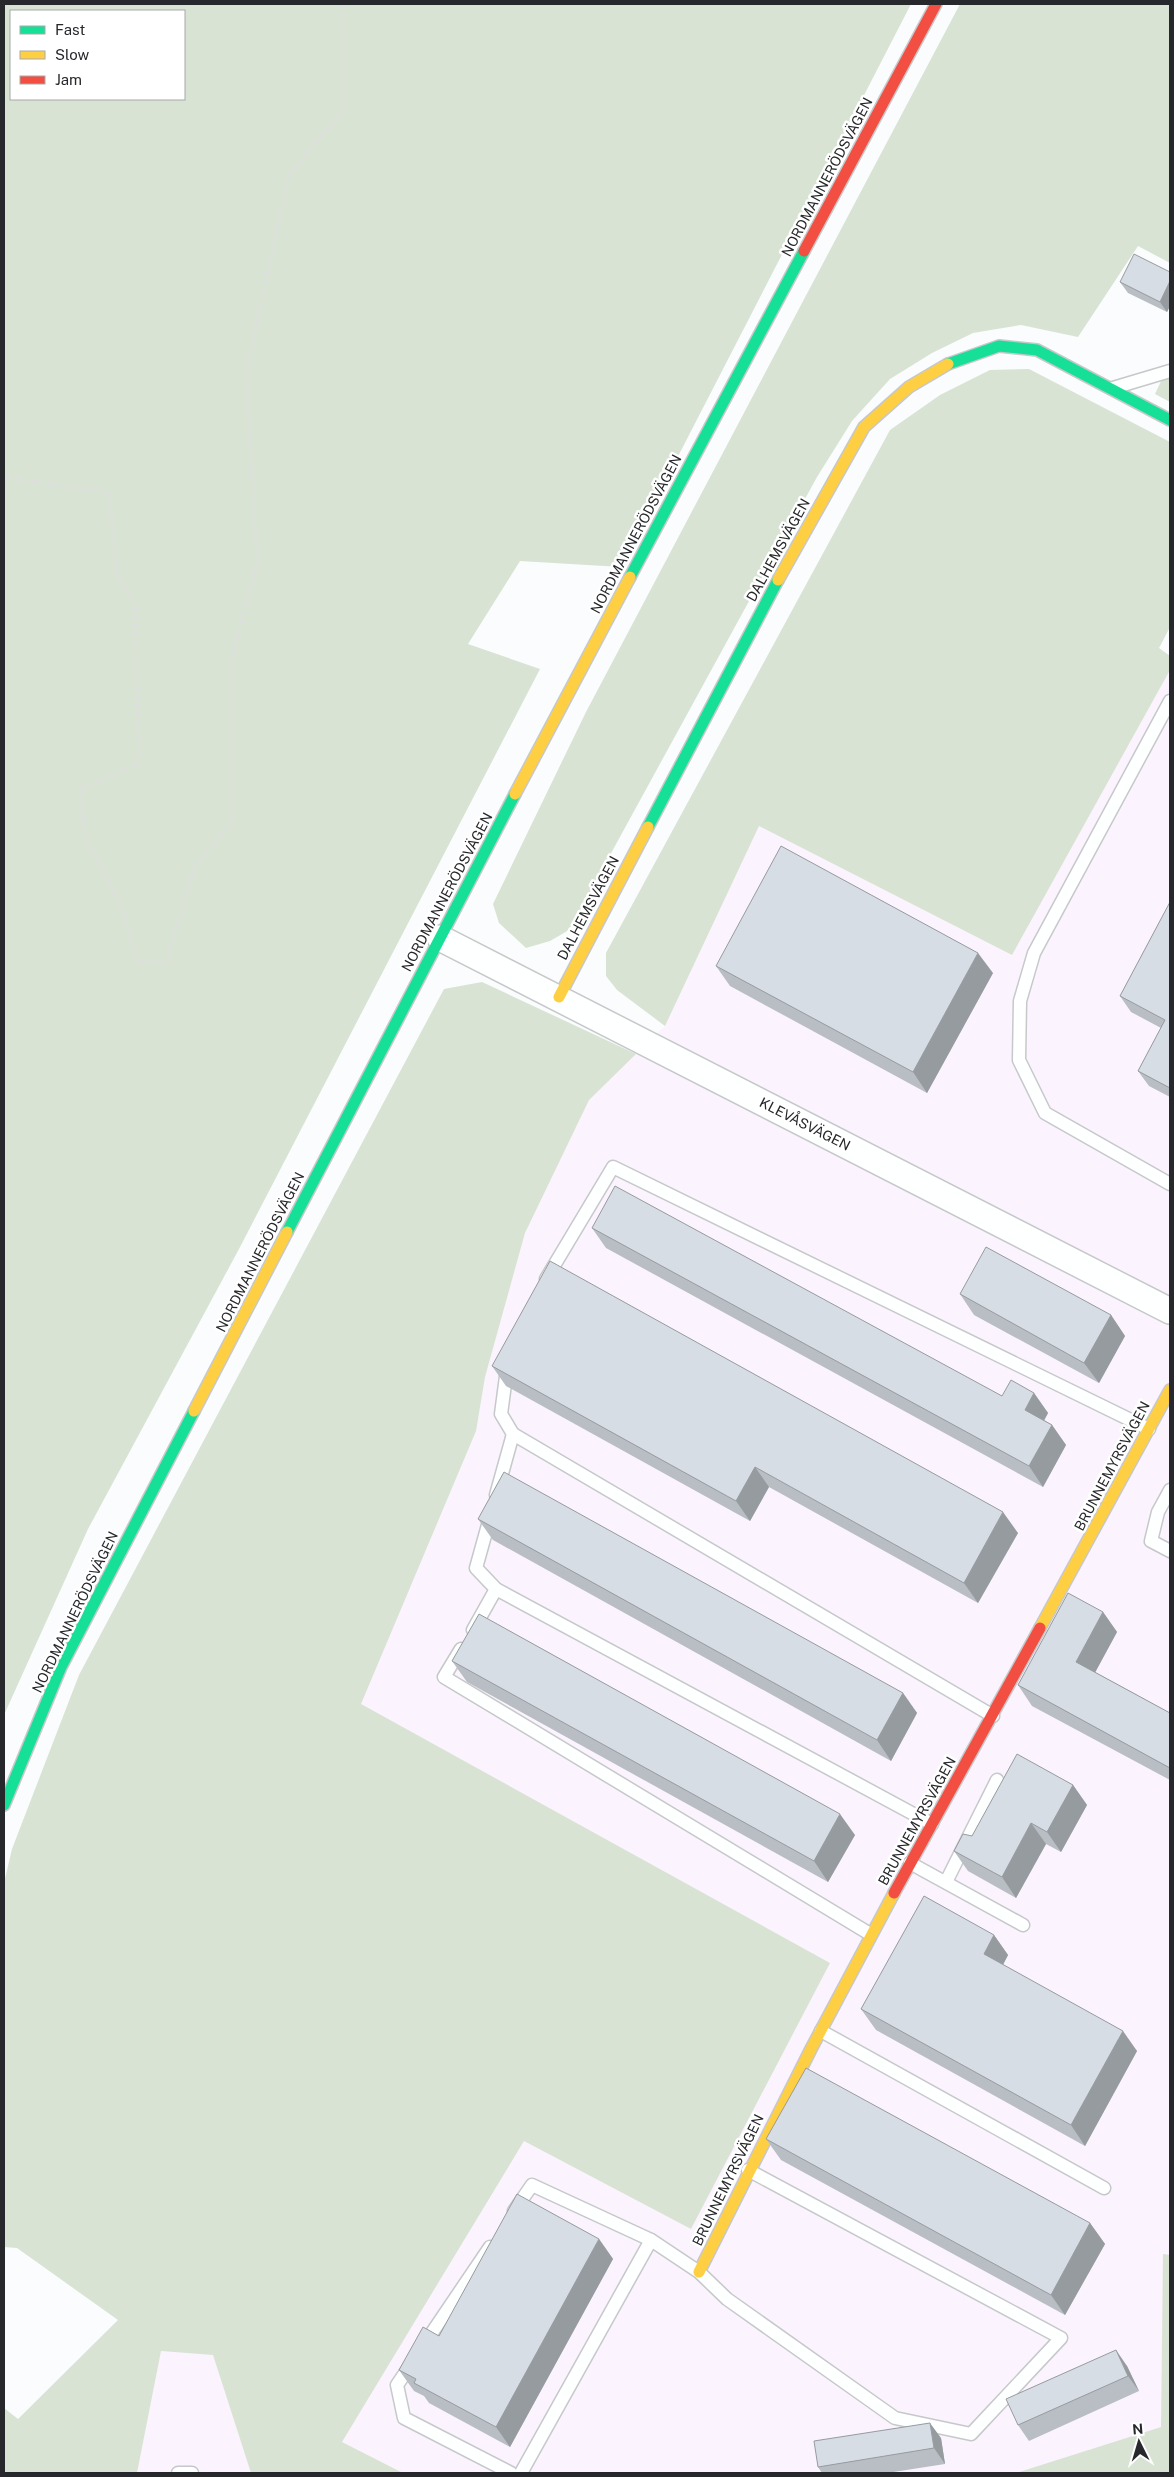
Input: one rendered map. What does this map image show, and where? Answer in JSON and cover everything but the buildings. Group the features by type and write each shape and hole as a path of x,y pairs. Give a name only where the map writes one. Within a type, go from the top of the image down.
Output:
{"main road":[{"name":"NORDMANNERÖDSVÄGEN","path":"4,1805 61,1667 570,690 936,4"},
{"name":"DALHEMSVÄGEN","path":"559,997 800,538 864,427 909,387 954,361 999,346 1037,350 1170,420"},
{"name":"BRUNNEMYRSVÄGEN","path":"699,2272 748,2170 870,1934 993,1716 1170,1390"}],"street":[{"name":"KLEVÅSVÄGEN","path":"440,938 559,997 1170,1311"}],"lane":[{"path":"1111,389 1170,371"},
{"path":"1170,701 1034,953 1020,1001 1019,1060 1045,1113 1170,1184"},
{"path":"540,1290 614,1167 1150,1429"},
{"path":"509,1357 502,1414 514,1434 993,1716"},
{"path":"514,1434 476,1568 496,1589 932,1824"},
{"path":"1170,1490 1158,1512 1152,1541 1170,1552"},
{"path":"496,1589 444,1678 870,1934"},
{"path":"946,1882 997,1780"},
{"path":"910,1864 1023,1925"},
{"path":"821,2031 1104,2188"},
{"path":"511,2473 404,2418 397,2386 532,2185 651,2240 699,2272 727,2299 896,2418 971,2434 1061,2338 748,2170"},
{"path":"521,2473 651,2240"},
{"path":"178,2473 192,2473"}],"path":[{"path":"4,485 7,478 109,492 118,579 135,602 138,764 81,788 86,838 120,903 137,961 166,963 195,866 232,822 232,658 256,563 246,373 289,176 343,111 342,4"}],"shaded area":[{"path":"1170,670 1170,2255 1163,2255 1161,2427 1016,2473 403,2473 342,2442 524,2141 691,2229 830,1963 360,1704 476,1431 485,1377 525,1233 589,1099 665,1026 759,826 1012,955"},
{"path":"161,2351 213,2355 251,2473 137,2473"}],"green space":[{"path":"4,4 911,4 621,567 520,561 468,644 540,669 239,1249 88,1529 4,1715"},
{"path":"960,4 1170,4 1170,263 1138,246 1078,337 1021,325 973,333 932,353 890,379 852,421 817,477 569,930 550,941 526,948 499,923 493,904 586,712"},
{"path":"1170,362 1170,402 1155,394"},
{"path":"1029,369 1170,442 1170,627 1159,648 1170,656 1170,670 1012,955 759,826 665,1026 617,990 606,976 606,953 890,430 940,395 990,370"},
{"path":"482,982 636,1054 589,1100 525,1233 485,1377 476,1431 361,1704 830,1963 691,2229 524,2141 342,2442 403,2473 251,2473 213,2355 161,2351 137,2473 4,2473 4,2408 18,2419 118,2320 17,2248 4,2247 4,1883 12,1849 79,1675 444,989"},
{"path":"1163,2254 1170,2255 1170,2473 1016,2473 1161,2427"}],"traffic: fast":[{"path":"630,577 804,251"},
{"path":"948,364 999,346 1037,350 1170,420"},
{"path":"648,827 778,580"},
{"path":"287,1232 515,794"},
{"path":"4,1805 61,1667 194,1411"}],"traffic: slow":[{"path":"778,580 864,427 909,387 948,364"},
{"path":"515,794 630,577"},
{"path":"559,997 648,827"},
{"path":"194,1411 287,1232"},
{"path":"1040,1628 1170,1390"},
{"path":"699,2272 811,2049 894,1893"}],"traffic: jam":[{"path":"804,251 936,4"},
{"path":"894,1893 1040,1628"}]}
